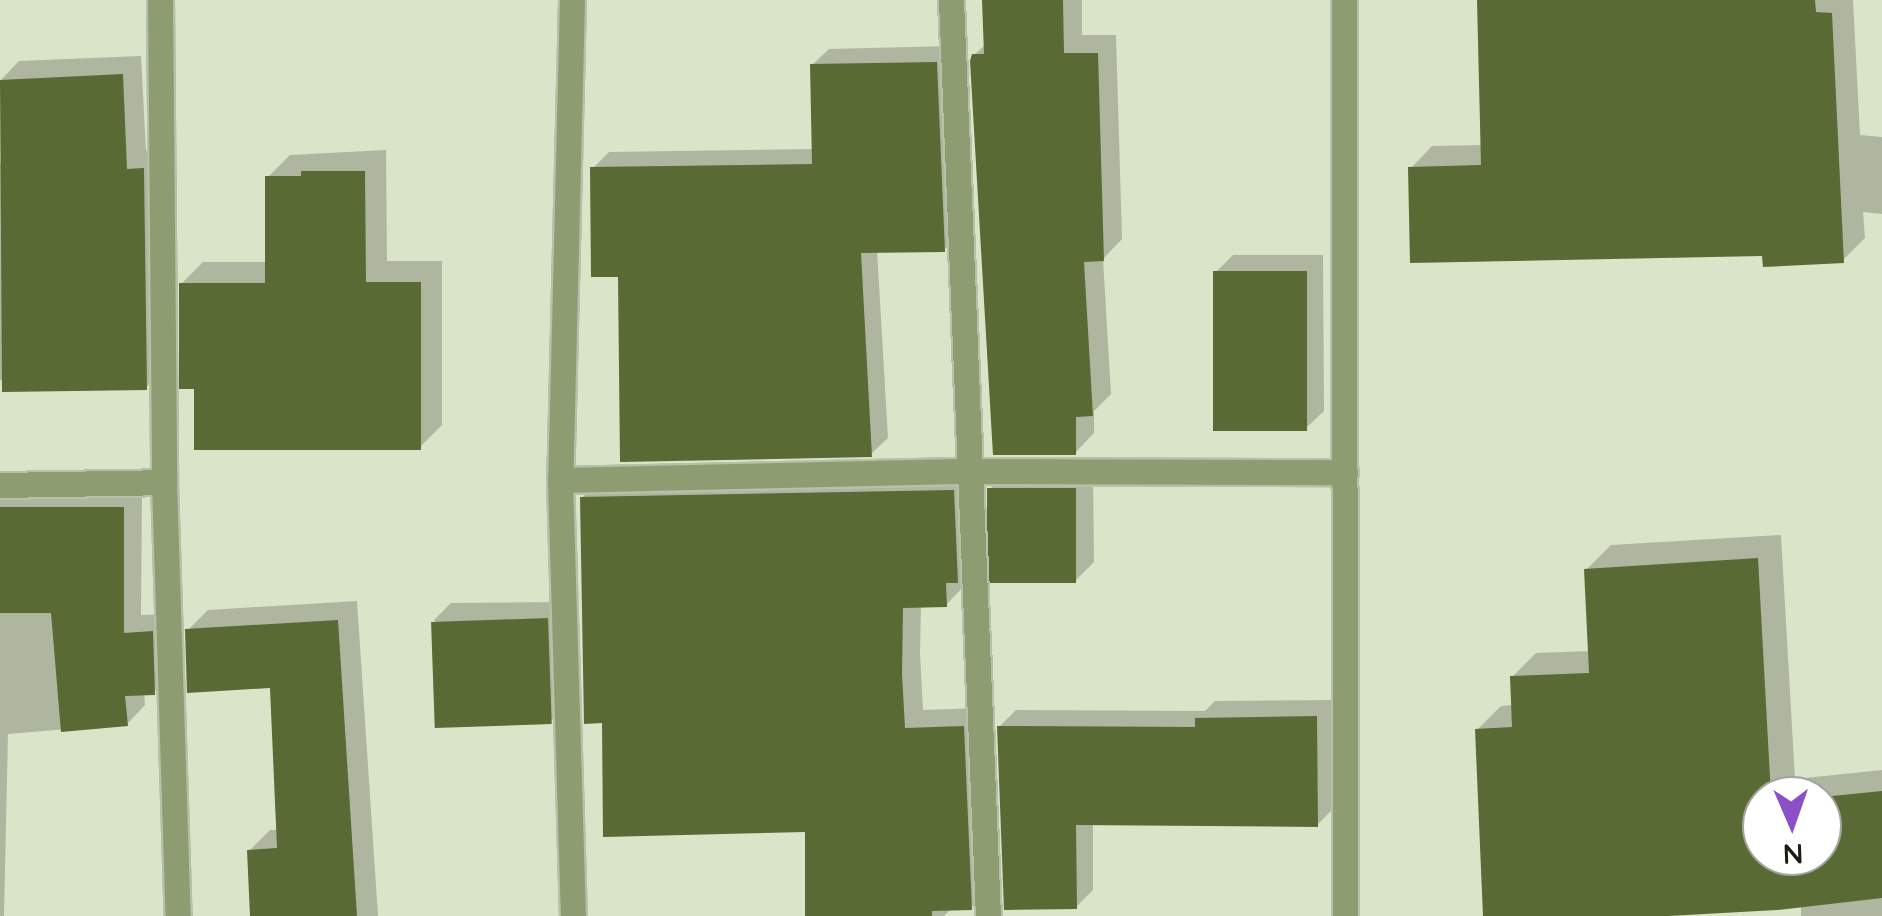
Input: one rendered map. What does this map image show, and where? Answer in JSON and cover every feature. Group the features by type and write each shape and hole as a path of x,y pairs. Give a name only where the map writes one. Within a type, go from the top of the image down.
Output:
{"street":[{"path":"160,0 164,482 178,916"},
{"path":"572,0 560,480 573,916"},
{"path":"951,0 988,916"},
{"path":"1344,0 1345,916"},
{"path":"560,480 968,471 1345,472"},
{"path":"0,485 164,482"}],"building":[{"path":"982,0 1063,0 1064,53 1098,53 1104,261 1084,262 1093,416 1076,417 1076,455 993,455 970,61 972,54 984,54"},
{"path":"1477,0 1815,0 1816,12 1832,13 1844,263 1763,267 1762,256 1410,263 1408,167 1481,165"},
{"path":"937,62 945,252 861,253 872,457 620,462 618,277 591,277 590,167 812,164 810,64"},
{"path":"123,74 127,169 144,168 147,390 2,392 0,80"},
{"path":"301,171 365,171 366,282 421,282 421,450 194,450 194,389 179,389 179,283 265,283 265,176 301,176"},
{"path":"1213,271 1307,271 1307,431 1213,431"},
{"path":"987,488 1076,488 1076,583 987,583"},
{"path":"954,490 958,583 946,583 947,607 903,608 902,674 905,728 964,726 972,910 932,911 932,916 805,916 805,832 603,837 602,723 584,724 580,497"},
{"path":"0,507 124,507 124,633 153,631 155,695 125,696 128,726 61,732 51,613 0,613"},
{"path":"1758,558 1770,776 1742,776 1742,876 1842,876 1842,795 1882,791 1882,898 1777,910 1668,916 1483,916 1475,729 1512,727 1510,676 1589,673 1584,569"},
{"path":"548,618 552,724 435,728 431,622"},
{"path":"338,620 357,916 250,916 247,850 277,848 270,688 187,693 185,629"},
{"path":"1317,716 1318,827 1076,825 1077,909 1004,910 997,726 1195,727 1195,718"}]}
